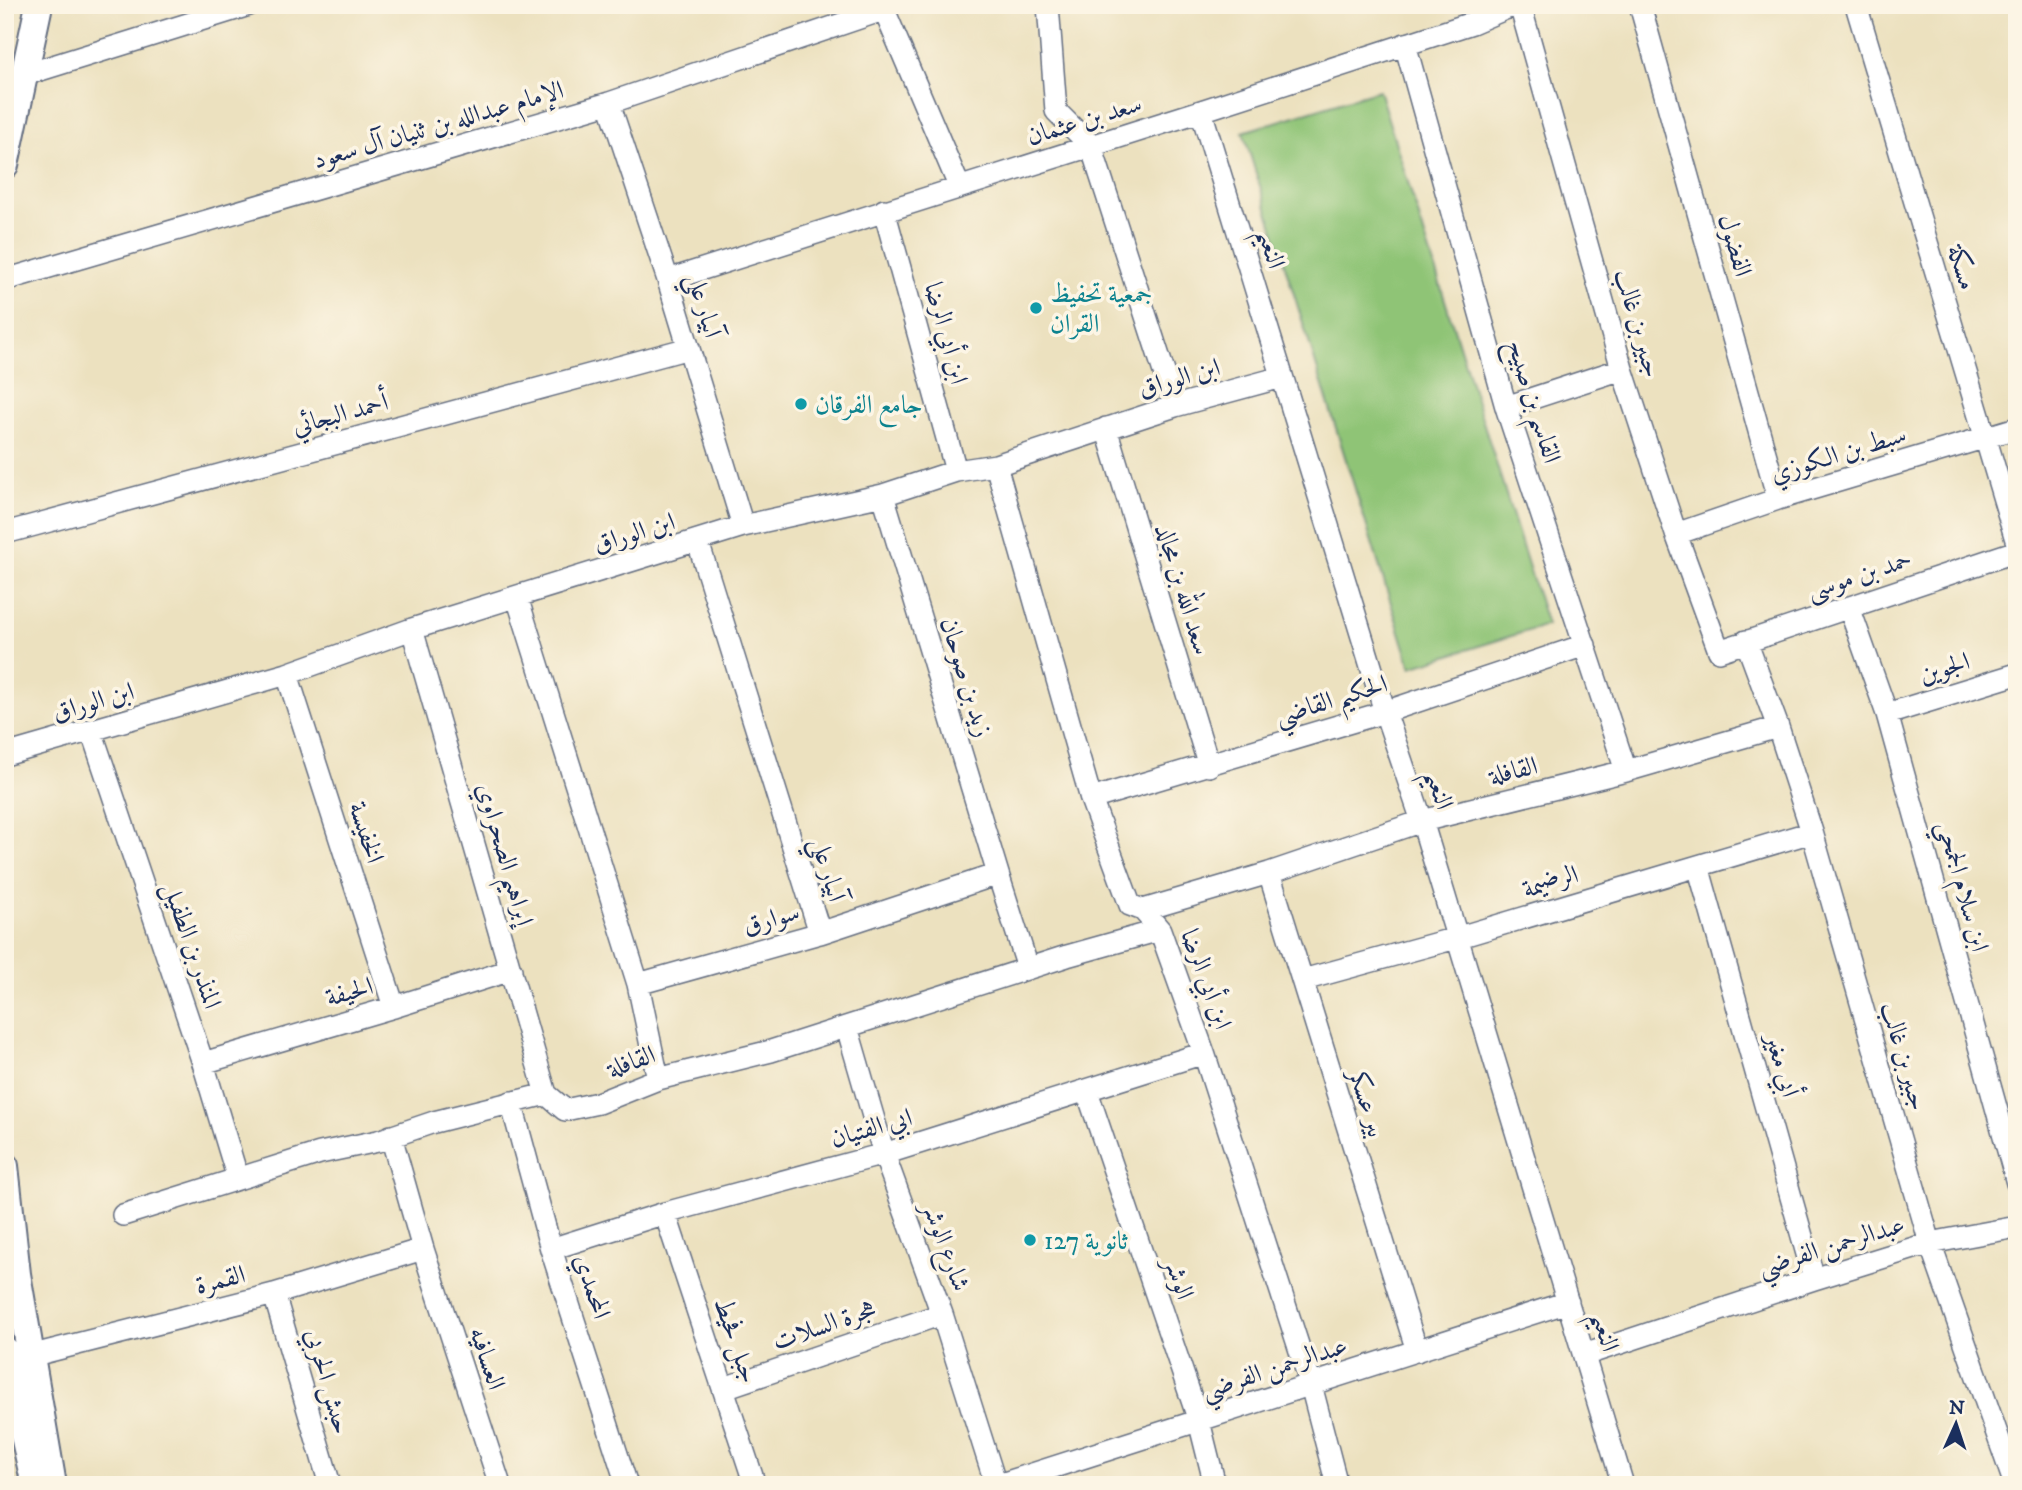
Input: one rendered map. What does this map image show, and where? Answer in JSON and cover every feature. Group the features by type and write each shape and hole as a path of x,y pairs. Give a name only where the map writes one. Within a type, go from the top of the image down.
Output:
{"street":[{"path":"5,165 39,5"},
{"path":"1048,5 1056,111 1091,146 1175,406"},
{"name":"سعد بن عثمان","path":"668,280 1405,44 1469,14 1514,5"},
{"name":"جبير بن غالب","path":"1520,5 1622,369 1676,534 1719,651"},
{"name":"الفضول","path":"1640,5 1779,499"},
{"name":"مسكة","path":"1856,5 2017,544"},
{"path":"24,75 241,6"},
{"path":"883,8 959,186"},
{"name":"الإمام عبدالله بن ثنيان آل سعود","path":"5,280 609,103 883,8"},
{"name":"القاسم بن صبيح","path":"1405,44 1506,407 1626,771"},
{"name":"آبيار علي","path":"609,103 668,280 743,526"},
{"name":"النعيم","path":"1200,111 1385,712 1422,821 1623,1485"},
{"name":"ابن أبي الرضا","path":"884,210 957,471"},
{"name":"أحمد البجائي","path":"5,533 689,348"},
{"path":"1506,407 1622,369"},
{"name":"ابن الوراق","path":"5,755 287,674 412,629 743,526 883,495 957,471 996,465 1175,406 1282,377"},
{"name":"سعد الله بن مجالد","path":"1106,428 1209,766"},
{"name":"سبط بن الكوزي","path":"1676,534 1779,499 2017,428"},
{"name":"ابن أبي الرضا","path":"996,465 1091,799 1130,905 1143,910 1160,930 1204,1053 1311,1385 1337,1485"},
{"name":"زيد بن صوحان","path":"883,495 1028,968"},
{"name":"آبيار علي","path":"698,542 820,933"},
{"name":"حمد بن موسى","path":"1719,651 2017,551"},
{"path":"517,597 638,984 658,1079"},
{"name":"ابن سلام الجمحي","path":"1849,607 1887,714 2017,1183"},
{"name":"إبراهيم الصحراوي","path":"412,629 546,1094"},
{"name":"جبير بن غالب","path":"1746,641 1778,727 1812,832 1930,1243 2015,1485"},
{"name":"الحكيم القاضي","path":"1091,799 1385,712 1585,645"},
{"name":"الخفيسة","path":"287,674 394,1007"},
{"name":"الجوين","path":"1887,714 2017,674"},
{"name":"القافلة","path":"1143,910 1269,873 1422,821 1626,771 1778,727"},
{"name":"المنذر بن الطفيل","path":"91,730 203,1063 238,1179"},
{"name":"الرضيمة","path":"1303,980 1456,938 1812,832"},
{"name":"أبي مغير","path":"1698,866 1814,1279"},
{"name":"بير عسكر","path":"1269,873 1417,1350"},
{"name":"سوارق","path":"638,984 820,933 998,874"},
{"name":"القافلة","path":"546,1094 565,1110 598,1103 658,1079 771,1051 1028,968 1160,930"},
{"name":"الحيفة","path":"203,1063 511,970"},
{"name":"شارع الوشر","path":"847,1027 884,1154 942,1314 997,1485"},
{"name":"ابي الفتيان","path":"551,1249 665,1213 884,1154 1204,1053"},
{"name":"الوشر","path":"1087,1091 1199,1421 1215,1485"},
{"path":"123,1215 320,1153 546,1094"},
{"name":"المحمدي","path":"511,1102 551,1249 627,1485"},
{"name":"العسافيه","path":"391,1136 423,1249 500,1485"},
{"path":"5,1166 17,1274 18,1353 35,1485"},
{"name":"جبل فحيط","path":"665,1213 755,1485"},
{"name":"عبدالرحمن الفرضي","path":"1584,1355 1930,1243 2017,1227"},
{"name":"القمرة","path":"18,1353 274,1294 423,1249"},
{"name":"حبش الحربي","path":"274,1294 330,1485"},
{"name":"عبدالرحمن الفرضي","path":"997,1485 1568,1303"},
{"name":"هجرة السلات","path":"724,1388 942,1314"},
{"path":"18,1353 54,1485"}],"green space":[{"path":"1379,90 1547,625 1411,667 1243,132"}],"place":[{"name":"جمعية تحفيظ القران","path":"1036,308"},
{"name":"جامع الفرقان","path":"801,404"},
{"name":"ثانوية 127","path":"1030,1240"}]}
